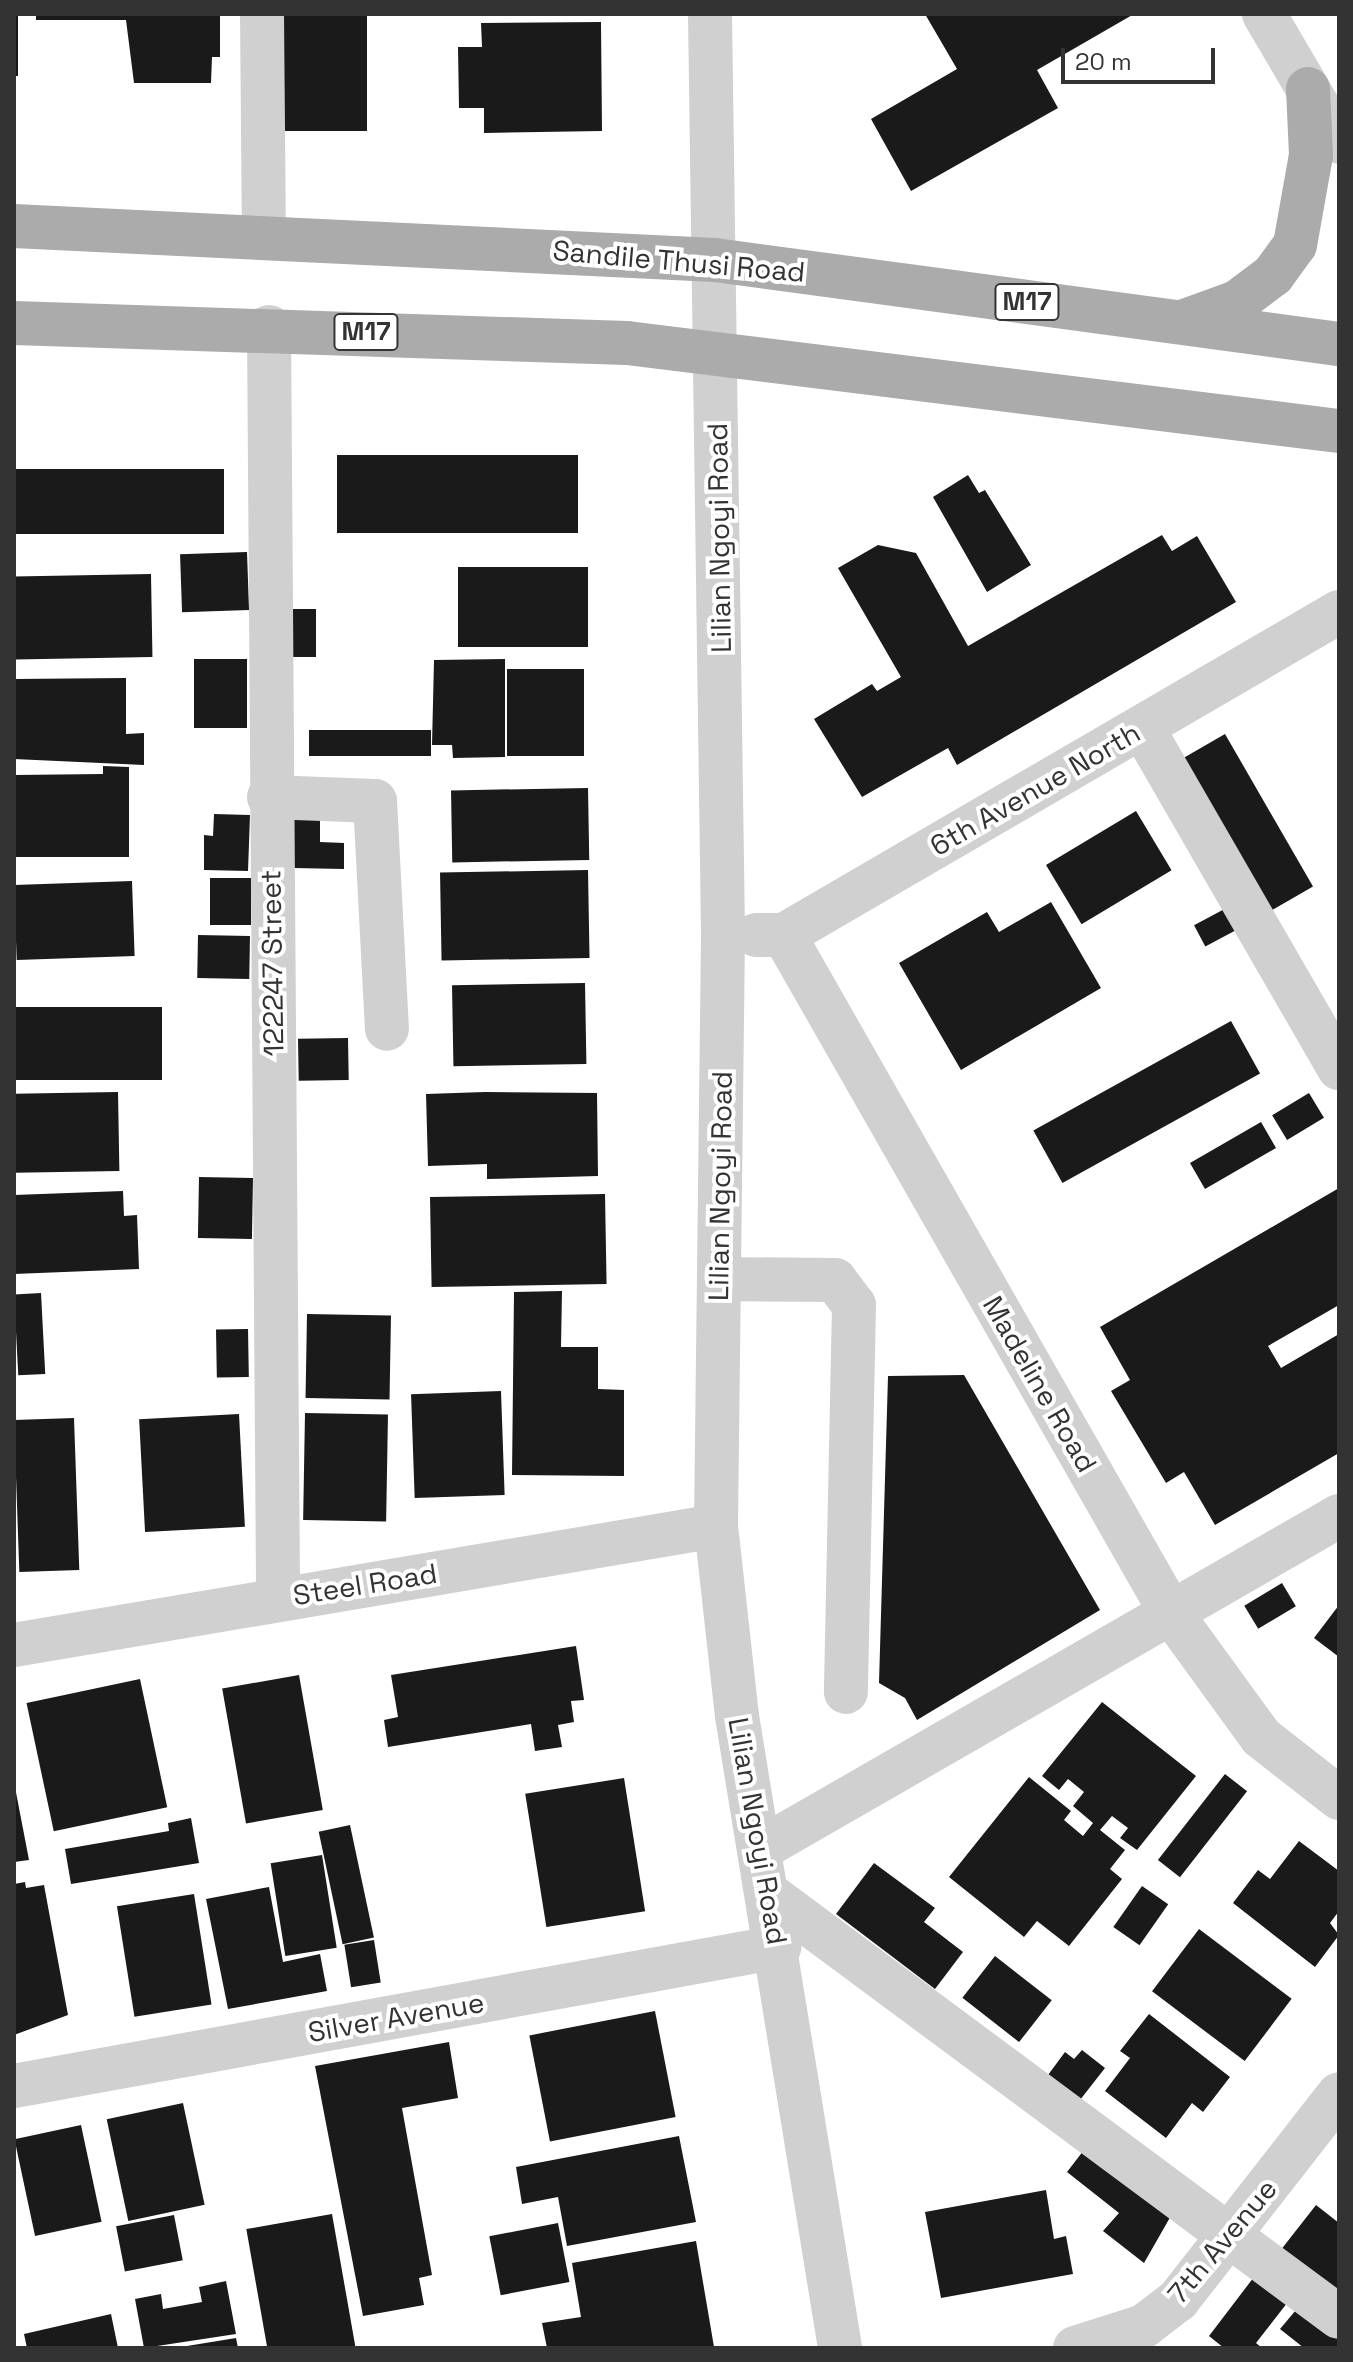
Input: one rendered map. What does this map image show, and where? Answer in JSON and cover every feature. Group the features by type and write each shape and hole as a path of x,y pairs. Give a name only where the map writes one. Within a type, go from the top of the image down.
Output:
{"main road":[{"path":"1179,323 1237,302 1273,275 1295,245 1311,155 1308,89"},
{"name":"Sandile Thusi Road","path":"14,226 264,234 715,260 1339,344"},
{"name":"M17","path":"14,323 269,327 717,352 1339,431"}],"street":[{"path":"262,14 264,234"},
{"name":"Lilian Ngoyi Road","path":"710,14 723,935 716,1526 737,1716 779,1947 840,2348"},
{"path":"1264,14 1339,142"},
{"name":"122247 Street","path":"269,327 269,797 278,1598"},
{"name":"6th Avenue North","path":"784,935 1339,612"},
{"path":"1142,727 1339,1068"},
{"path":"269,797 375,801 387,1029"},
{"path":"723,935 784,935"},
{"name":"Madeline Road","path":"784,935 1171,1613 1261,1737 1339,1798"},
{"path":"719,1279 835,1280 854,1305 846,1692"},
{"path":"762,1848 1339,1516"},
{"name":"Steel Road","path":"14,1645 716,1526"},
{"path":"770,1895 1232,2234 1339,2317"},
{"name":"Silver Avenue","path":"14,2086 779,1947"},
{"name":"7th Avenue","path":"1075,2348 1144,2326 1178,2300 1339,2094"}],"building":[{"path":"14,14 18,14 18,76 14,76"},
{"path":"36,14 220,14 220,57 212,57 211,83 134,83 126,20 36,20"},
{"path":"283,14 367,14 367,131 283,131"},
{"path":"925,14 1134,14 1037,70 1058,108 911,191 871,119 957,69"},
{"path":"601,22 602,131 484,133 484,108 459,108 458,47 482,47 481,23"},
{"path":"337,455 578,455 578,533 337,533"},
{"path":"14,469 224,469 224,534 14,534"},
{"path":"968,475 979,493 985,490 1031,565 987,592 933,497"},
{"path":"1162,535 1172,551 1197,536 1236,602 957,765 948,748 862,797 814,719 872,684 877,691 901,677 838,568 878,545 916,553 968,646"},
{"path":"247,552 249,610 182,612 180,554"},
{"path":"458,567 588,567 588,647 458,647"},
{"path":"151,574 152,657 15,659 14,576"},
{"path":"292,609 316,609 316,657 292,657"},
{"path":"194,659 247,659 247,728 194,728"},
{"path":"505,659 505,757 453,758 452,745 432,745 434,660"},
{"path":"507,669 584,669 584,756 507,756"},
{"path":"126,678 126,734 144,733 144,765 14,759 14,679"},
{"path":"309,730 431,730 431,756 309,756"},
{"path":"1225,734 1313,886 1271,910 1183,758"},
{"path":"103,766 129,767 129,857 14,857 14,775 103,774"},
{"path":"588,788 589,860 452,862 451,790"},
{"path":"1136,811 1172,870 1082,924 1046,865"},
{"path":"214,814 250,815 248,871 204,870 204,835 213,836"},
{"path":"294,818 320,818 320,842 344,843 344,869 293,868"},
{"path":"588,870 590,958 442,961 440,873"},
{"path":"210,878 251,878 251,925 210,925"},
{"path":"132,881 135,956 17,960 14,885"},
{"path":"1051,902 1101,988 961,1070 899,963 987,912 999,932"},
{"path":"1232,905 1243,926 1205,946 1194,925"},
{"path":"198,935 250,936 249,979 197,978"},
{"path":"585,983 586,1064 453,1066 452,985"},
{"path":"16,1007 162,1007 162,1080 16,1080"},
{"path":"1231,1021 1260,1073 1062,1183 1033,1131"},
{"path":"348,1038 349,1080 299,1081 298,1039"},
{"path":"118,1092 119,1171 15,1173 14,1094"},
{"path":"597,1093 598,1176 487,1179 487,1164 428,1166 426,1094"},
{"path":"1309,1093 1324,1118 1287,1140 1272,1115"},
{"path":"1261,1122 1276,1148 1205,1189 1190,1163"},
{"path":"199,1177 253,1178 252,1239 198,1238"},
{"path":"1339,1188 1339,1305 1268,1346 1281,1368 1339,1334 1339,1453 1215,1525 1184,1472 1166,1483 1111,1391 1130,1380 1100,1327"},
{"path":"123,1191 124,1216 137,1215 139,1269 14,1274 14,1195"},
{"path":"605,1194 607,1284 432,1287 430,1197"},
{"path":"562,1291 561,1347 598,1347 598,1389 624,1390 624,1476 512,1475 514,1292"},
{"path":"41,1293 45,1374 18,1375 14,1294"},
{"path":"307,1314 391,1315 390,1399 306,1398"},
{"path":"248,1329 249,1377 217,1378 216,1330"},
{"path":"964,1375 1100,1610 917,1720 905,1698 879,1683 888,1376"},
{"path":"501,1391 505,1495 415,1498 411,1394"},
{"path":"305,1413 388,1414 386,1521 303,1520"},
{"path":"239,1414 245,1527 145,1532 139,1419"},
{"path":"74,1418 79,1570 19,1572 14,1420"},
{"path":"1282,1583 1296,1606 1258,1629 1244,1606"},
{"path":"1339,1605 1339,1657 1314,1638"},
{"path":"576,1646 584,1700 571,1701 574,1722 558,1725 562,1747 535,1751 531,1724 388,1747 384,1720 398,1717 391,1675"},
{"path":"299,1675 323,1810 246,1823 222,1689"},
{"path":"140,1679 167,1807 54,1831 27,1703"},
{"path":"1102,1702 1196,1776 1137,1850 1120,1838 1128,1828 1112,1816 1100,1830 1125,1850 1110,1869 1122,1879 1069,1946 1037,1921 1024,1937 949,1877 1029,1777 1071,1811 1064,1820 1083,1836 1093,1823 1073,1806 1084,1792 1068,1779 1059,1790 1042,1776"},
{"path":"1225,1774 1247,1791 1180,1877 1158,1860"},
{"path":"624,1778 645,1911 546,1927 525,1794"},
{"path":"14,1782 29,1860 14,1862"},
{"path":"191,1818 199,1863 71,1884 65,1849 169,1831 168,1823"},
{"path":"350,1825 374,1937 343,1944 319,1832"},
{"path":"1299,1841 1339,1871 1339,1911 1330,1923 1339,1935 1315,1967 1233,1903 1258,1870 1270,1879"},
{"path":"322,1855 337,1948 285,1956 271,1863"},
{"path":"874,1863 935,1908 924,1922 963,1952 935,1989 836,1914"},
{"path":"25,1882 26,1888 44,1885 68,2015 14,2035 14,1884"},
{"path":"1142,1886 1168,1904 1140,1945 1113,1927"},
{"path":"269,1887 283,1962 320,1954 327,1991 228,2009 206,1899"},
{"path":"194,1894 212,2005 134,2017 117,1906"},
{"path":"1199,1929 1292,1999 1245,2061 1152,1991"},
{"path":"374,1940 381,1982 351,1987 344,1945"},
{"path":"995,1956 1052,2000 1019,2042 962,1998"},
{"path":"655,2011 676,2117 550,2141 529,2035"},
{"path":"1149,2014 1230,2077 1203,2112 1192,2103 1166,2138 1105,2091 1130,2058 1120,2051"},
{"path":"449,2042 458,2098 402,2108 432,2275 419,2278 424,2305 363,2316 315,2066"},
{"path":"1082,2050 1105,2068 1080,2100 1048,2075 1065,2052 1074,2059"},
{"path":"183,2103 205,2205 128,2221 107,2119"},
{"path":"81,2125 102,2222 35,2236 14,2139"},
{"path":"679,2136 696,2222 567,2246 558,2197 522,2204 516,2167"},
{"path":"1087,2146 1172,2214 1144,2263 1103,2231 1119,2213 1067,2172"},
{"path":"1046,2190 1054,2239 1066,2236 1073,2274 941,2298 925,2212"},
{"path":"1316,2205 1339,2223 1339,2296 1280,2251"},
{"path":"332,2214 356,2348 267,2348 246,2229"},
{"path":"174,2215 183,2260 125,2271 116,2226"},
{"path":"558,2223 569,2282 501,2295 489,2236"},
{"path":"696,2241 714,2347 547,2348 542,2323 581,2317 572,2263"},
{"path":"1257,2273 1291,2298 1256,2343 1262,2348 1224,2348 1209,2336"},
{"path":"226,2281 236,2334 144,2348 135,2299 161,2294 163,2309 202,2302 199,2287"},
{"path":"1301,2304 1339,2335 1339,2348 1304,2348 1280,2329"},
{"path":"111,2314 118,2348 27,2348 24,2334"},
{"path":"236,2338 238,2348 187,2348 187,2346"}]}
